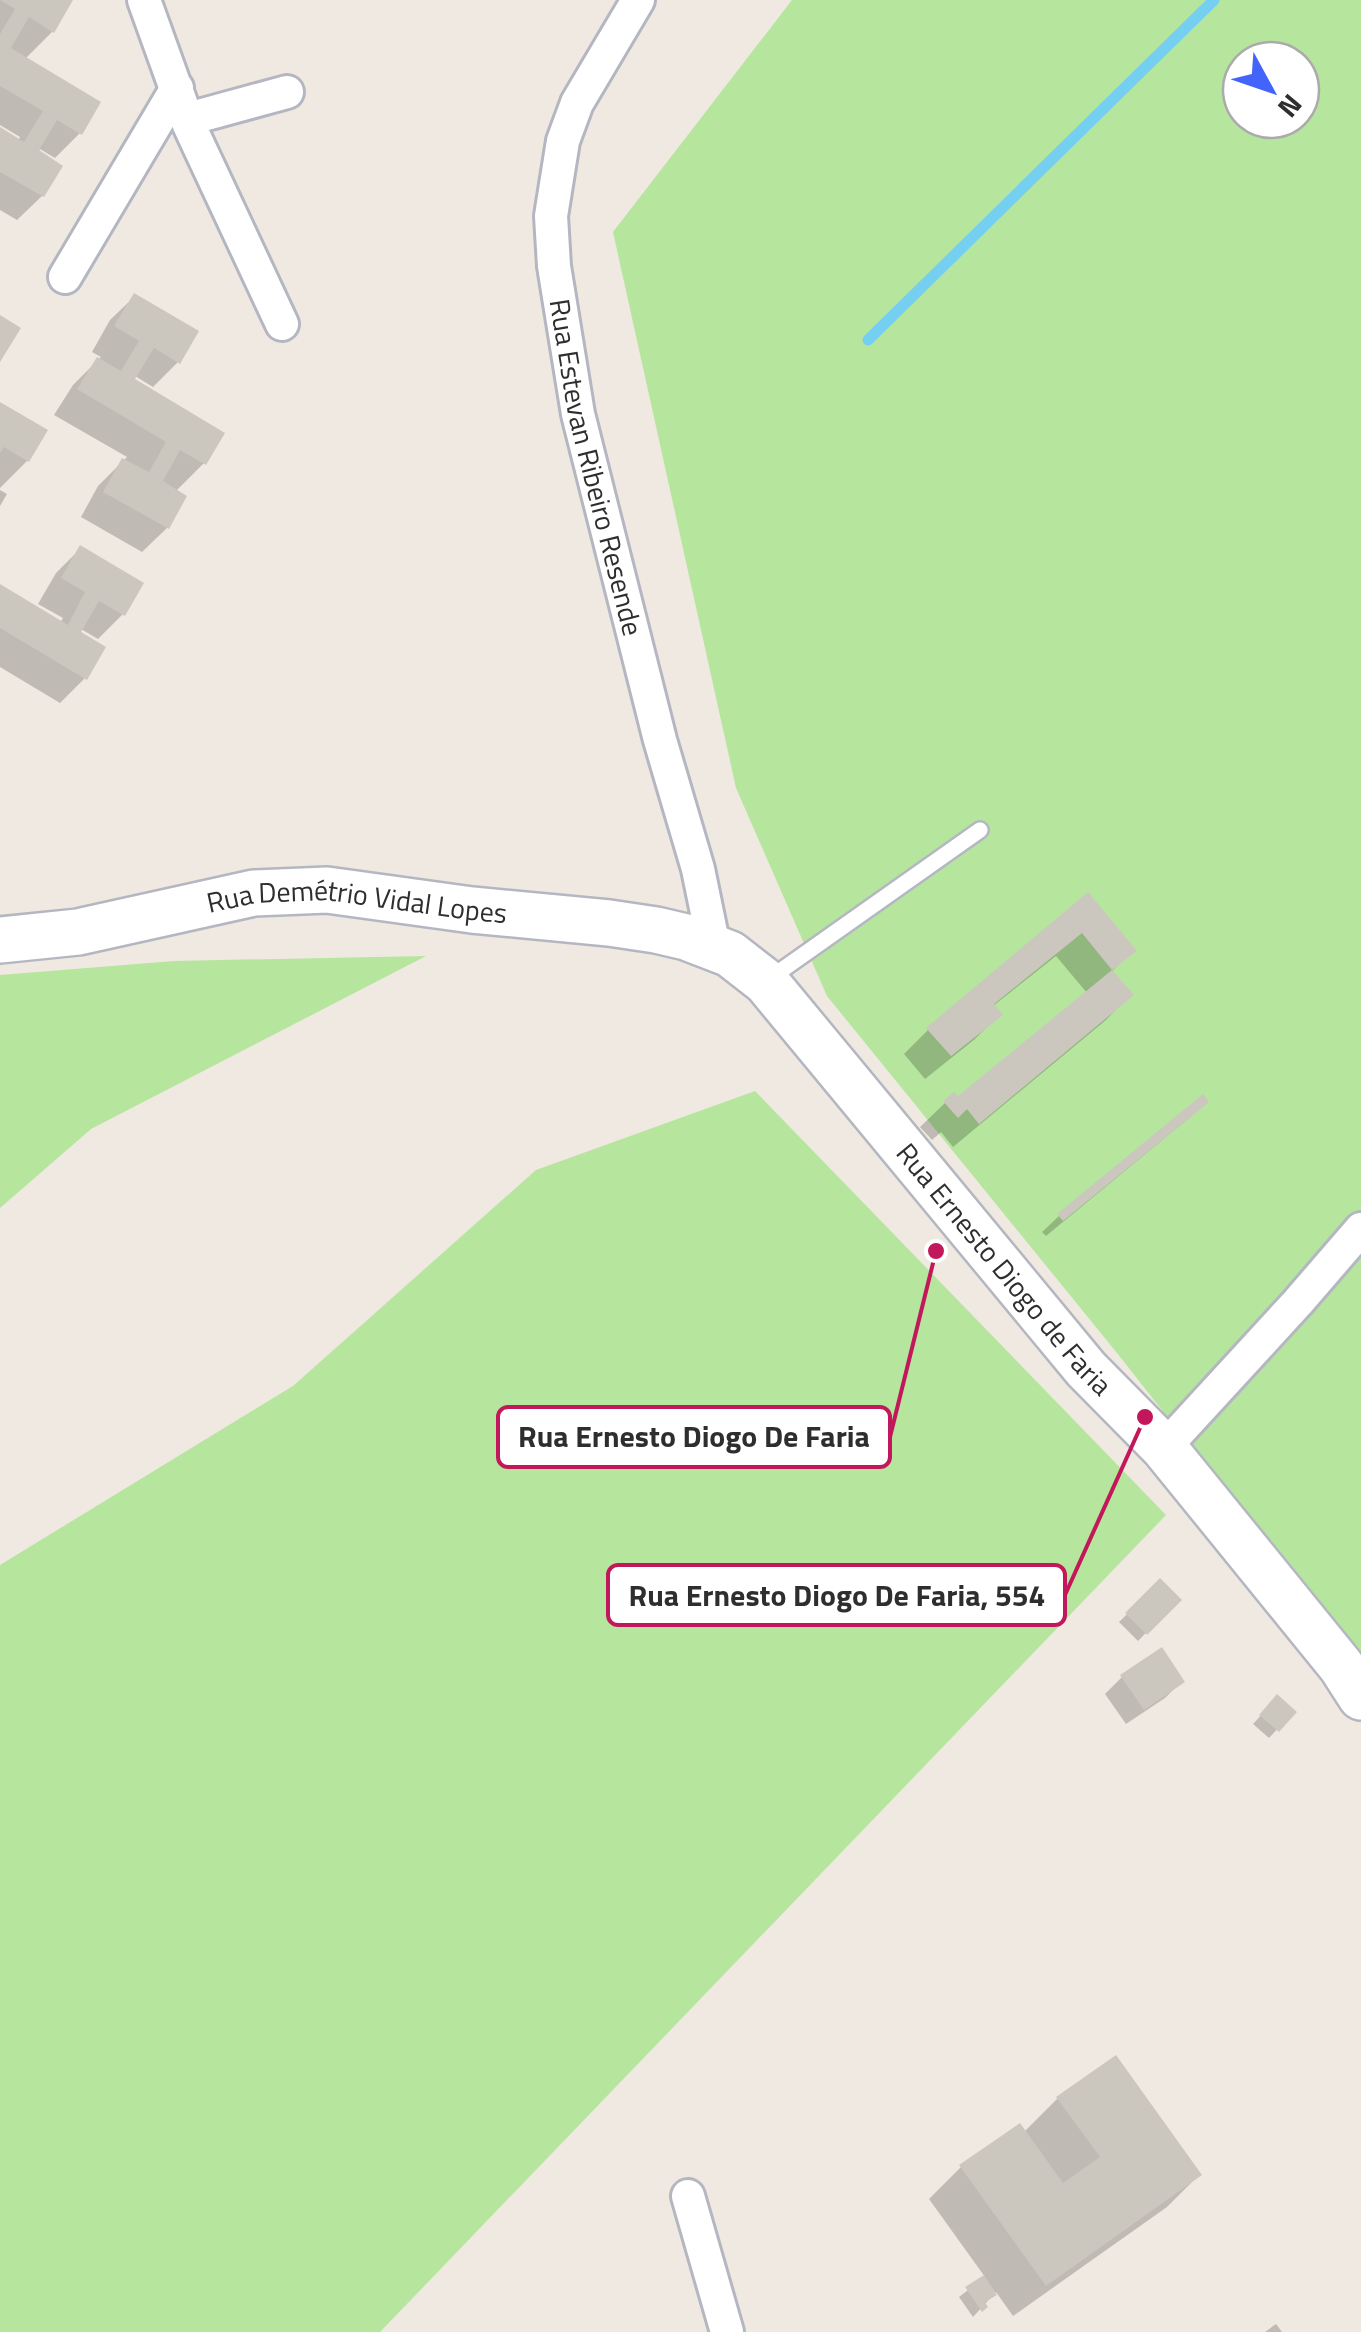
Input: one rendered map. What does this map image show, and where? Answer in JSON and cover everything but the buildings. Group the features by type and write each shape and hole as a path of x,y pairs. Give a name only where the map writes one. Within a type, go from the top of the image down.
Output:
{"main road":[{"name":"Rua Demétrio Vidal Lopes","path":"0,940 78,932 254,893 327,890 472,910 609,922 686,937 714,947"},
{"name":"Rua Ernesto Diogo de Faria","path":"714,947 730,954 766,982 1086,1369 1164,1448 1341,1666 1361,1697"}],"street":[{"path":"144,0 182,104 282,324"},
{"name":"Rua Estevan Ribeiro Resende","path":"638,0 577,103 563,141 551,216 554,266 578,414 656,727 698,869 714,947"},
{"path":"64,278 182,104 288,92"},
{"path":"1164,1448 1361,1229"},
{"path":"688,2196 727,2332"}],"lane":[{"path":"766,982 980,830"}],"green space":[{"path":"792,0 1361,0 1361,1663 1117,1353 827,996 736,788 613,232"},
{"path":"426,956 91,1129 0,1208 0,975 174,961"},
{"path":"755,1091 1166,1515 380,2332 0,2332 0,1565 293,1386 536,1170"}],"waterway":[{"path":"868,340 1214,0"}],"place":[{"name":"Rua Ernesto Diogo De Faria","path":"936,1251"},
{"name":"Rua Ernesto Diogo De Faria, 554","path":"1145,1417"}]}
